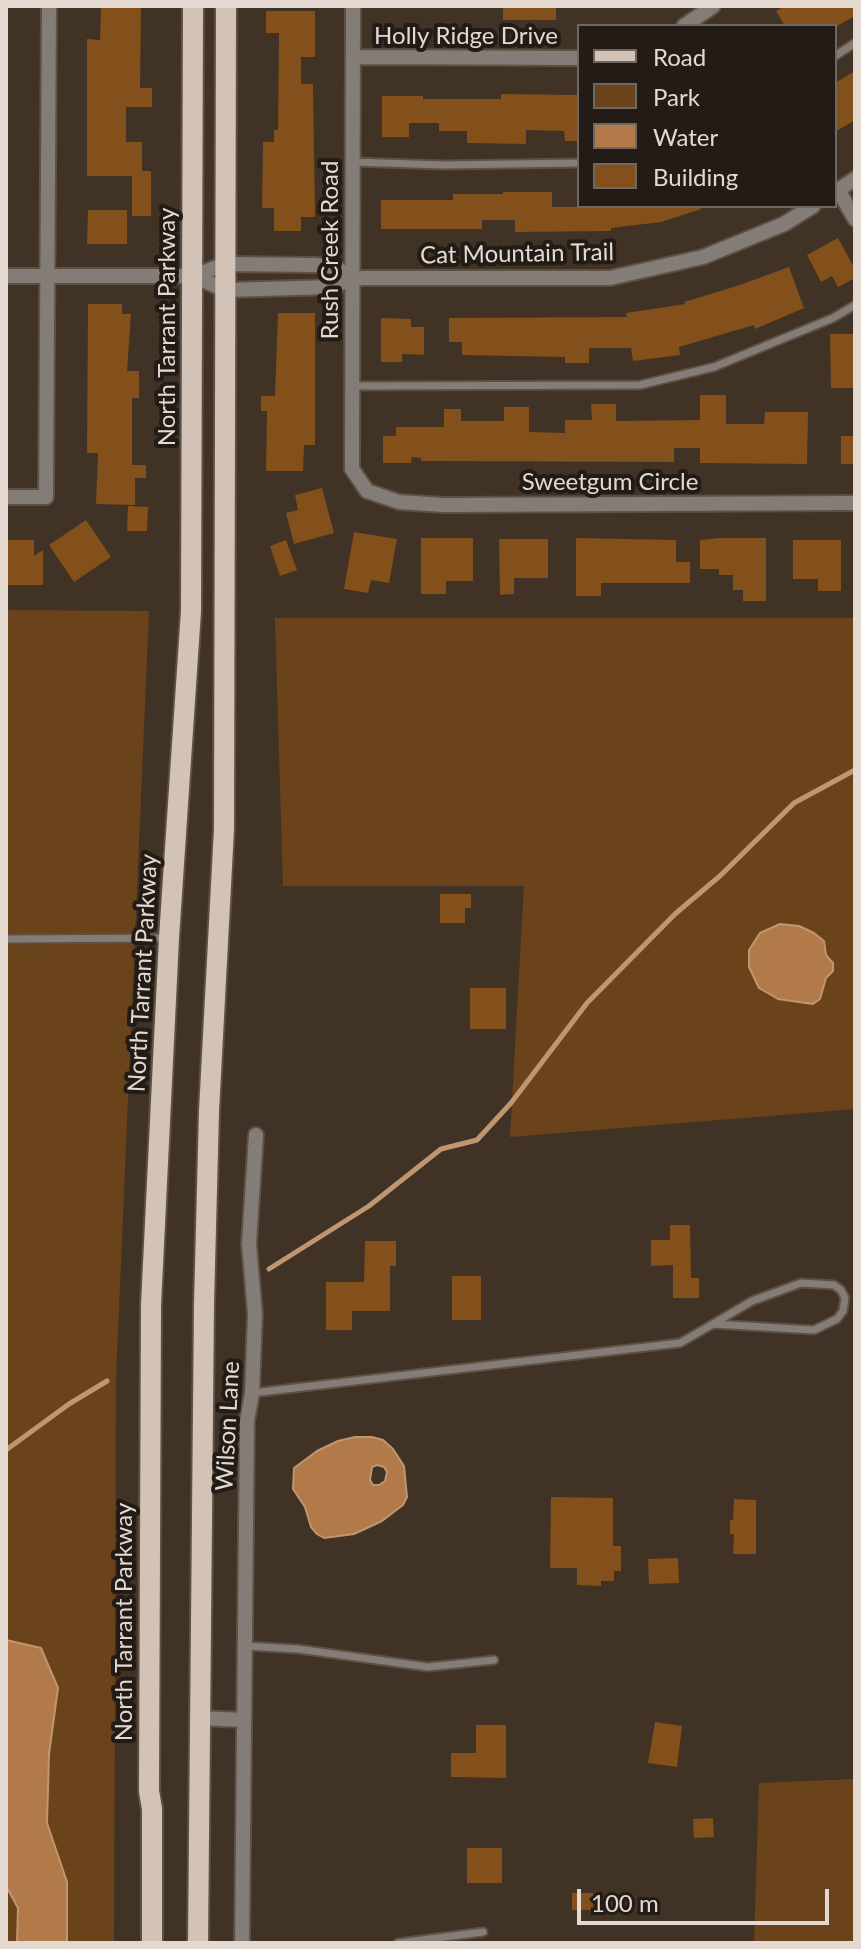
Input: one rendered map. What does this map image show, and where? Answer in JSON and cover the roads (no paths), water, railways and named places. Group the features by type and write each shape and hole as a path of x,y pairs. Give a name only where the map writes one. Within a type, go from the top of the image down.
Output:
{"main road":[{"name":"North Tarrant Parkway","path":"152,1943 152,1809 149,1791 151,1305 169,938 191,611 193,6"},
{"path":"198,1943 209,1111 224,829 226,6"}],"street":[{"path":"6,497 46,497 49,6"},
{"name":"Rush Creek Road","path":"353,6 352,469 367,491"},
{"path":"687,24 713,6"},
{"name":"Holly Ridge Drive","path":"354,57 577,58"},
{"path":"837,190 855,179"},
{"path":"837,192 855,219"},
{"name":"Cat Mountain Trail","path":"194,276 225,290 333,287 352,278 610,278 703,257 784,224 810,208"},
{"name":"Cat Mountain Trail","path":"6,276 194,276 225,264 335,267 352,278"},
{"name":"Sweetgum Circle","path":"367,491 399,502 444,505 855,503"},
{"name":"Wilson Lane","path":"242,1943 247,1421 252,1393 255,1314 249,1244 256,1135"},
{"path":"199,1718 244,1720"}],"lane":[{"path":"837,55 855,43"},
{"path":"353,162 443,165 577,163"},
{"path":"352,386 640,385 714,367 833,318 855,305"},
{"path":"6,939 169,938"},
{"path":"252,1393 680,1343 752,1301 801,1283 834,1285 845,1298 843,1311 837,1319 814,1330 713,1324"},
{"path":"245,1646 298,1649 428,1667 494,1660"},
{"path":"398,1943 483,1932"}],"water":[{"path":"780,924 799,926 824,941 833,971 826,978 820,999 813,1004 778,999 759,988 749,967 749,950 760,933"},
{"path":"355,1437 383,1440 404,1466 407,1497 403,1505 382,1521 354,1534 324,1538 311,1527 305,1507 293,1489 294,1468 317,1451","holes":["372,1467 384,1467 387,1472 385,1481 373,1485 370,1480"]},
{"path":"6,1640 41,1648 58,1688 49,1754 47,1823 67,1882 67,1943 17,1943 18,1908 6,1886"}],"waterway":[{"path":"269,1269 369,1206 441,1149 477,1140 511,1103 587,1003 675,914 721,875 794,803 855,770"},
{"path":"6,1450 69,1404 107,1381"}]}
